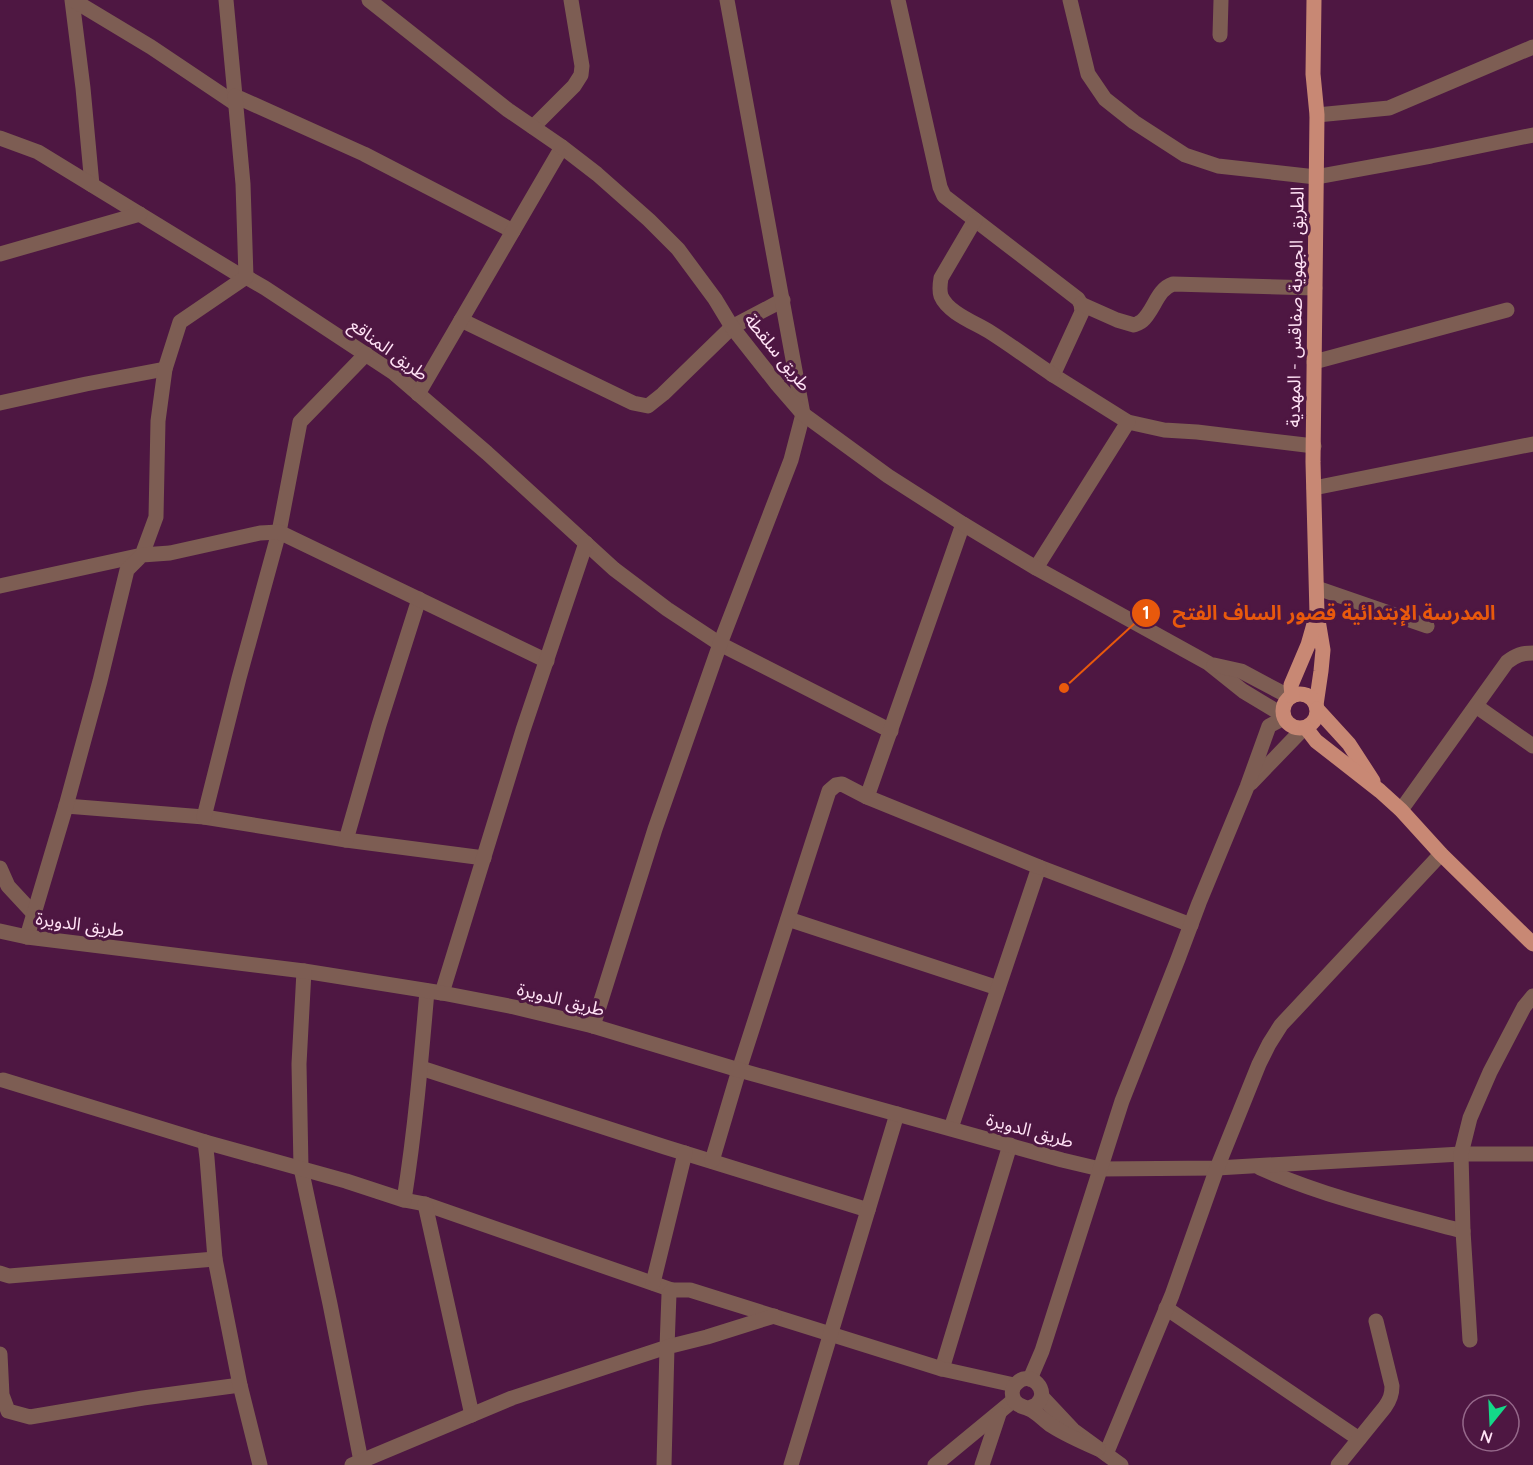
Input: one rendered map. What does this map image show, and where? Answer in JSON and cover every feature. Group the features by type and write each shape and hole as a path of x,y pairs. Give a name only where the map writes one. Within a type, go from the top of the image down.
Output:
{"main road":[{"name":"الطريق الجهوية صفاقس - المهدية","path":"1304,728 1313,722 1317,714 1323,650 1317,614 1314,488 1317,116 1313,74 1314,0"},
{"name":"الطريق الجهوية صفاقس - المهدية","path":"1283,716 1284,704 1291,696 1291,685 1308,645 1317,614"},
{"path":"1291,696 1301,694 1313,700 1316,707 1349,744 1380,790"},
{"path":"1283,716 1286,722 1294,728 1304,728 1316,741 1380,790 1441,854 1533,944"}],"street":[{"path":"73,0 236,100 364,154 513,231"},
{"path":"73,0 92,185"},
{"path":"27,936 66,806 127,570 142,555 156,517 158,421 165,369 180,322 246,277 243,184 225,0"},
{"name":"طريق سلقطة","path":"369,0 484,91 562,147 626,198 678,249 715,299 732,327 803,414 888,476 963,524 1036,568 1209,663 1243,691 1283,716"},
{"path":"532,127 574,86 581,75 582,66 571,0"},
{"path":"593,1026 655,829 720,644 791,460 803,414 727,0"},
{"path":"898,0 940,186 944,195 1082,304 1134,325 1142,322 1161,293 1167,286 1173,284 1315,288"},
{"path":"1070,0 1088,74 1104,99 1134,122 1185,155 1218,166 1316,177 1533,135"},
{"path":"1220,35 1221,0"},
{"path":"1317,116 1389,108 1533,47"},
{"name":"طريق المناقع","path":"0,138 38,152 246,277 366,354 394,373 487,453 614,569 668,609 720,644 891,731"},
{"path":"418,394 562,147"},
{"path":"0,254 140,214"},
{"path":"975,220 941,278 939,287 941,296 959,315 990,332 1128,422 1164,430 1314,446"},
{"path":"461,320 633,403 648,406 732,327 783,300"},
{"path":"1053,375 1082,312 1082,304"},
{"path":"1314,362 1507,310"},
{"path":"204,817 279,532 300,422 366,354"},
{"path":"0,403 165,369"},
{"path":"1036,568 1128,422"},
{"path":"1314,488 1533,444"},
{"path":"867,797 963,524"},
{"path":"0,586 142,555 170,553 260,533 279,532 547,661"},
{"path":"404,1200 421,1068 435,992 484,858 523,730 586,543"},
{"path":"1317,588 1427,626"},
{"path":"346,840 419,599"},
{"path":"1401,810 1507,662 1521,653 1533,653"},
{"name":"طريق سلقطة","path":"1209,663 1241,671 1291,696"},
{"path":"1476,706 1533,746"},
{"path":"1030,1379 1042,1351 1126,1091 1269,726 1283,716"},
{"path":"1247,787 1304,728"},
{"path":"712,1161 829,791 836,784 842,784 867,797 1039,867 1191,925"},
{"path":"66,806 204,817 346,840 484,858"},
{"path":"1102,1452 1166,1308 1217,1168 1269,1044 1281,1024 1441,854"},
{"path":"951,1128 1039,867"},
{"path":"0,868 8,886 34,914"},
{"path":"788,919 998,988"},
{"name":"طريق الدويرة","path":"0,931 304,971 514,1007 593,1026 739,1070 1100,1169 1217,1168 1461,1154 1533,1154"},
{"path":"304,971 299,1064 301,1168 330,1304 357,1463 386,1458 472,1415 512,1398 667,1347 774,1316"},
{"path":"1470,1340 1461,1154 1470,1118 1490,1072 1524,1007 1533,996"},
{"path":"421,1068 868,1210"},
{"path":"3,1080 205,1142 301,1168 404,1200 425,1204 672,1290 690,1290 942,1369 1014,1385"},
{"path":"791,1465 897,1114"},
{"path":"205,1142 215,1259 240,1385 260,1465"},
{"path":"942,1369 1010,1145"},
{"path":"652,1283 686,1153"},
{"path":"1256,1166 1286,1180 1332,1196 1463,1231"},
{"path":"425,1204 472,1415"},
{"path":"0,1273 9,1276 215,1259"},
{"path":"664,1465 669,1294 672,1290"},
{"path":"1166,1308 1359,1439"},
{"path":"1338,1465 1385,1407 1392,1393 1376,1321"},
{"path":"0,1353 2,1395 8,1411 30,1417 240,1385"},
{"path":"1042,1397 1037,1405 1029,1408 1021,1407 1014,1401 1012,1393 1014,1385 1021,1379 1037,1382 1042,1397 1072,1430 1121,1465"},
{"path":"935,1465 1014,1401"},
{"path":"1029,1408 1052,1426 1102,1452"},
{"path":"981,1465 999,1412"}],"place":[{"name":"المدرسة الإبتدائية قصور الساف الفتح","path":"1064,688"}]}
